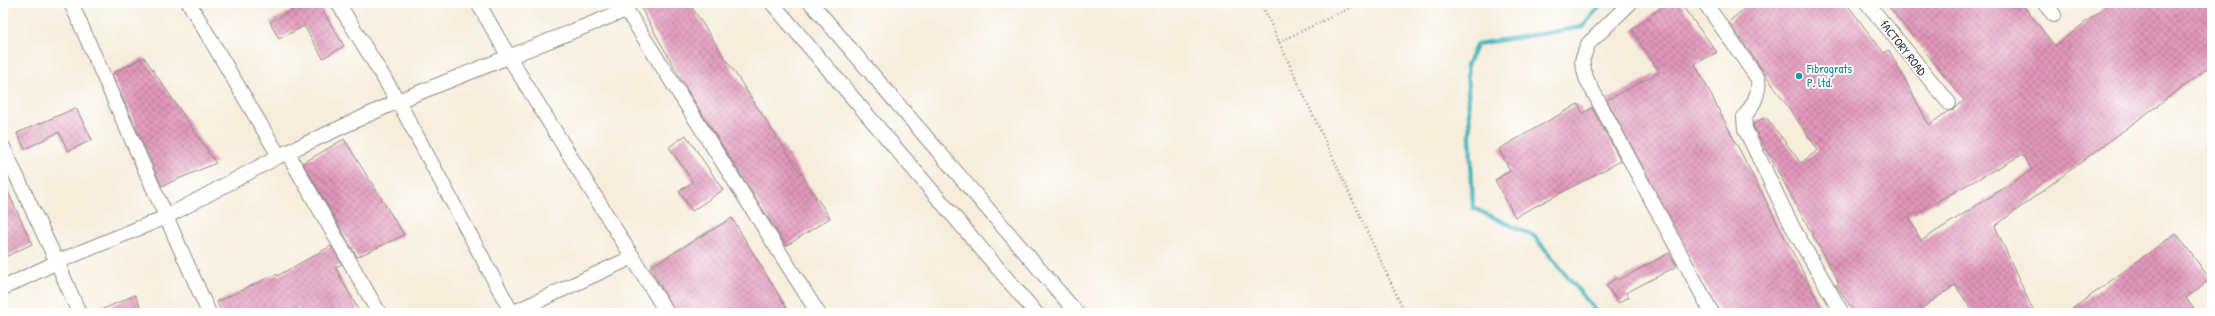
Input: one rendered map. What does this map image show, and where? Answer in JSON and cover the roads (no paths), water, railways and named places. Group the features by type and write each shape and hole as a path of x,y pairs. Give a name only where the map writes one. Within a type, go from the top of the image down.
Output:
{"street":[{"path":"72,3 209,313"},
{"path":"189,3 283,154 379,313"},
{"path":"338,3 398,101 512,313 633,257"},
{"path":"478,3 509,57 667,313"},
{"path":"772,3 1036,313"},
{"path":"811,3 1077,313"},
{"path":"1630,3 1588,44 1582,61 1586,78 1712,313"},
{"path":"1705,3 1758,79 1760,88 1750,110 1744,117 1745,129 1794,228 1842,313"},
{"name":"fACTORY ROAD","path":"1867,3 1944,99"},
{"path":"2045,3 2054,15"},
{"path":"3,288 58,262 166,217 283,154 398,101 509,57 624,6 818,313"},
{"path":"3,147 58,262 79,313"}],"waterway":[{"path":"1597,313 1534,236 1473,208 1467,65 1477,44 1582,27 1602,3"}],"place":[{"name":"Fibrograts P. ltd.","path":"1799,76"}]}
